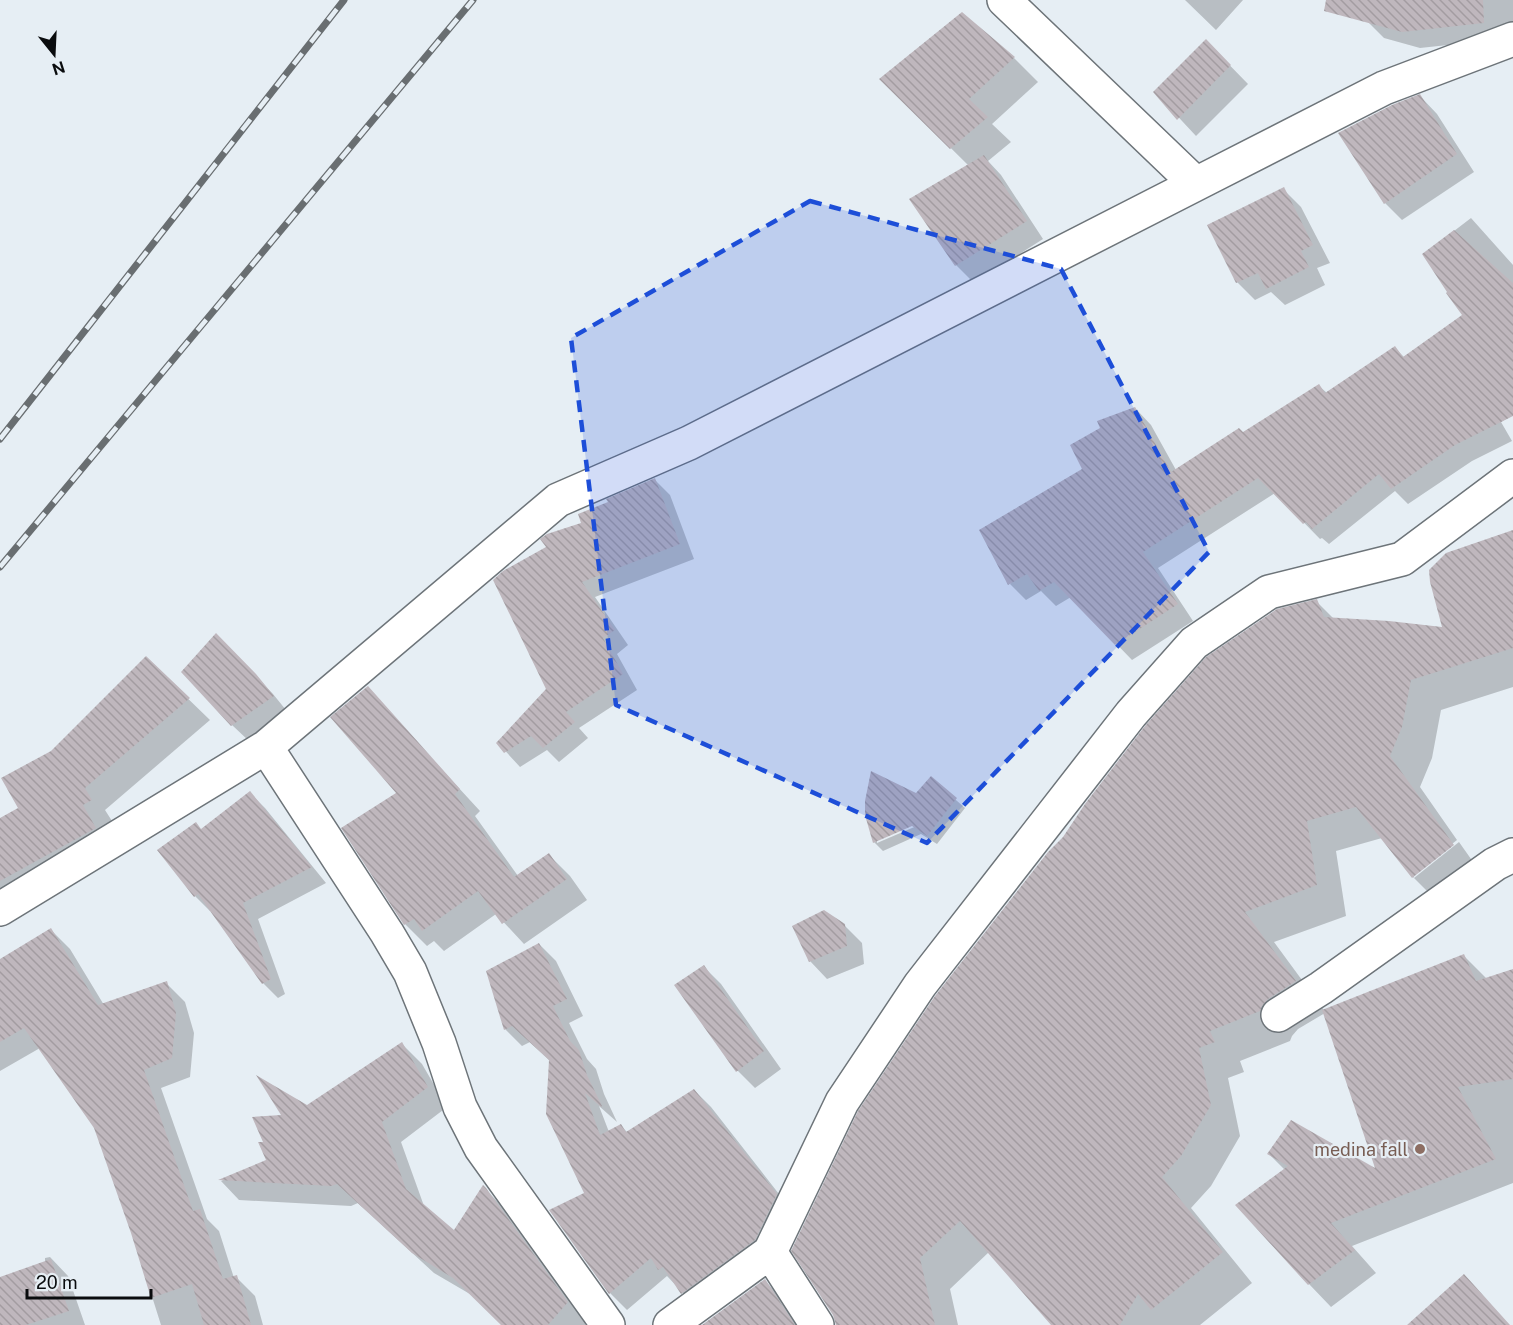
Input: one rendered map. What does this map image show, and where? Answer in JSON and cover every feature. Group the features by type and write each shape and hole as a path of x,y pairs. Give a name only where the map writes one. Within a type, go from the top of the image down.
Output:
{"street":[{"path":"1004,0 1196,184"},
{"path":"0,909 266,747 558,500 689,443 1384,88 1513,39"},
{"path":"670,1325 770,1252 842,1102 920,985 1131,714 1194,643 1269,592 1402,559 1513,476"},
{"path":"266,747 410,972 439,1043 460,1107 481,1148 608,1325"},
{"path":"1278,1014 1321,988 1495,864 1513,855"},
{"path":"770,1252 817,1325"}],"highlighted area":[{"path":"810,201 1061,269 1209,552 927,843 616,705 571,338"}],"building":[{"path":"1326,0 1483,0 1484,23 1402,32 1324,11"},
{"path":"962,12 1015,57 969,99 988,117 950,149 879,79"},
{"path":"1206,39 1231,65 1177,120 1153,92"},
{"path":"1420,94 1457,154 1384,204 1338,133 1392,105"},
{"path":"984,155 1027,221 955,266 909,199"},
{"path":"1284,187 1313,245 1301,251 1309,267 1266,289 1258,273 1236,283 1207,225"},
{"path":"1454,230 1513,283 1513,416 1455,445 1391,489 1379,474 1312,529 1306,522 1303,524 1258,478 1143,552 1178,604 1115,645 1054,582 1039,591 1027,574 1008,585 979,530 1082,469 1070,445 1100,428 1097,421 1135,407 1171,472 1239,428 1243,432 1319,384 1325,393 1395,346 1403,357 1462,315 1422,254"},
{"path":"655,478 680,544 582,582 615,630 603,638 623,674 566,712 575,722 543,748 531,736 504,753 496,743 546,689 493,580 503,571 546,547 540,539 547,534 581,523 578,514 608,502 606,499"},
{"path":"1513,530 1513,648 1411,680 1402,727 1390,756 1454,845 1412,878 1356,807 1307,821 1317,885 1245,912 1296,981 1268,999 1260,1011 1210,1031 1215,1042 1199,1048 1211,1105 1181,1156 1162,1177 1223,1252 1151,1310 1138,1294 1120,1325 1051,1325 960,1221 920,1258 935,1325 836,1325 833,1315 791,1251 858,1111 935,996 1048,852 1063,837 1085,804 1145,726 1206,657 1277,609 1317,599 1324,617 1442,627 1429,570 1446,553"},
{"path":"216,633 274,696 231,726 181,672"},
{"path":"146,656 190,698 85,788 92,800 83,805 96,828 0,881 0,818 18,808 1,778 51,751"},
{"path":"368,686 460,789 455,794 514,877 549,853 567,879 502,924 478,891 422,931 414,919 404,925 341,828 396,793 330,717"},
{"path":"871,771 916,793 931,776 957,798 927,836 912,826 873,843 865,815 865,801"},
{"path":"250,791 312,867 243,903 271,979 262,984 198,894 194,897 157,850 196,822 201,829"},
{"path":"824,910 845,924 847,946 809,962 792,926"},
{"path":"51,928 98,1005 167,981 176,1013 172,1058 144,1070 193,1211 200,1209 223,1279 237,1275 251,1325 204,1325 192,1284 151,1298 94,1128 24,1028 0,1042 0,959"},
{"path":"539,943 567,999 553,1006 570,1041 579,1050 587,1075 602,1106 585,1093 600,1135 621,1124 626,1132 694,1089 777,1194 755,1240 681,1294 663,1267 658,1270 651,1258 609,1294 549,1210 584,1193 546,1114 549,1060 512,1026 504,1030 486,971"},
{"path":"1464,954 1476,981 1513,969 1513,1079 1458,1087 1496,1159 1331,1223 1355,1250 1308,1285 1235,1205 1288,1166 1267,1154 1291,1120 1375,1168 1322,1010"},
{"path":"704,965 764,1051 736,1072 674,985"},
{"path":"402,1042 428,1087 382,1122 406,1189 454,1230 483,1185 568,1302 548,1325 501,1325 453,1278 412,1253 337,1184 331,1186 218,1180 266,1160 258,1142 263,1142 252,1117 281,1115 256,1075 307,1105"},
{"path":"51,1259 69,1311 26,1325 0,1325 0,1277"},
{"path":"1464,1274 1510,1325 1407,1325"},
{"path":"765,1279 795,1325 702,1325"}],"railway":[{"path":"0,439 344,0"},
{"path":"0,567 473,0"}],"place":[{"name":"medina fall","path":"1420,1149"}]}
